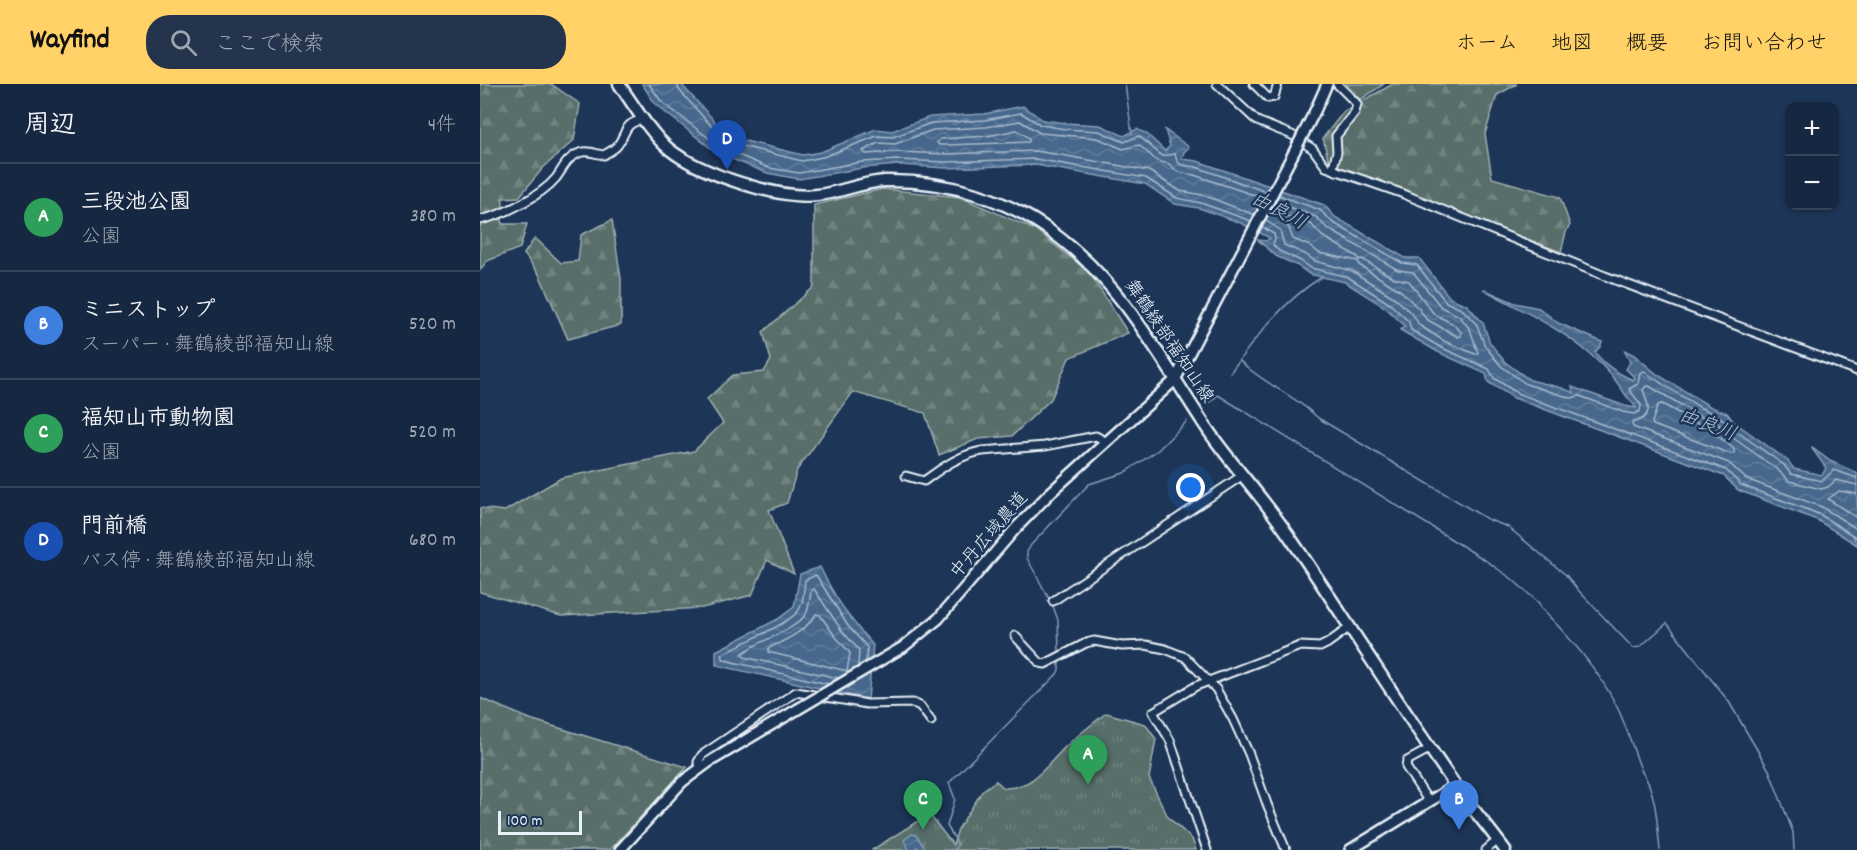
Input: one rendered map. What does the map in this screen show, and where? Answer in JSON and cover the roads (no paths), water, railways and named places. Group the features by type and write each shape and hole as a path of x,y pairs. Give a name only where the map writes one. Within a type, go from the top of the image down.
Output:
{"main road":[{"name":"舞鶴綾部福知山線","path":"619,84 666,147 679,156 726,177 785,194 814,196 880,181 920,181 970,191 1033,218 1062,239 1088,262 1118,294 1213,436 1286,531 1456,785 1493,846 1505,850"}],"street":[{"path":"1217,84 1257,121 1292,135 1313,149 1326,167 1401,193 1605,276 1857,370"},
{"path":"1254,84 1268,98 1274,97 1278,84"},
{"name":"中丹広域農道","path":"620,850 682,782 701,767 903,647 938,620 1016,528 1105,441 1174,380 1292,156 1327,84"},
{"path":"1336,171 1334,167 1337,152 1336,136 1355,112 1357,104 1337,84"},
{"path":"480,220 533,198 555,178 568,160 578,153 586,151 604,154 616,147 626,127 634,121 644,119"},
{"path":"906,476 924,482 948,463 973,452 1045,446 1096,436 1105,441"},
{"path":"1053,601 1243,475"},
{"path":"1207,850 1170,740 1153,712 1189,690 1300,646 1320,647 1350,627"},
{"path":"1015,636 1040,663 1045,664 1094,641 1122,646 1146,645 1165,649 1193,663 1222,698 1233,718 1286,850"},
{"path":"701,767 698,762 702,754 796,692 867,704 913,703 920,706 931,721"},
{"path":"1429,802 1406,766 1407,761 1431,748"},
{"path":"1350,850 1456,785"}],"water":[{"name":"由良川","path":"642,84 681,84 719,126 737,139 803,155 821,152 876,129 892,131 930,117 984,114 1023,106 1043,120 1100,125 1124,136 1137,129 1147,134 1165,151 1170,146 1165,130 1189,147 1182,159 1197,161 1324,205 1335,217 1405,258 1419,258 1450,298 1467,305 1483,323 1490,343 1505,362 1530,380 1574,393 1572,387 1636,408 1612,376 1580,346 1543,321 1483,289 1515,303 1539,308 1558,323 1602,342 1595,352 1599,357 1612,369 1633,380 1635,378 1626,369 1630,362 1624,350 1634,355 1658,375 1711,407 1727,413 1733,421 1788,461 1794,469 1822,475 1826,468 1811,447 1830,461 1857,473 1857,538 1854,538 1857,545 1817,520 1738,490 1724,476 1514,398 1488,382 1486,374 1438,352 1400,330 1405,326 1386,308 1345,282 1309,274 1276,256 1258,240 1266,241 1270,238 1241,223 1199,208 1175,204 1145,184 1035,165 946,168 899,165 863,168 799,179 767,173 717,153 656,105"},
{"path":"820,567 844,608 873,645 868,699 716,665 716,651 778,619 794,607 800,574"},
{"path":"912,834 916,835 926,850 917,847 909,850 904,840"}],"waterway":[{"path":"1125,84 1132,134"},
{"path":"1230,373 1260,333 1283,308 1322,277"},
{"path":"1239,360 1318,418 1487,519 1508,527 1566,575 1633,648 1640,647 1667,623 1729,702 1769,770 1793,832 1794,850"},
{"path":"1207,405 1218,395 1485,560 1512,579 1539,603 1594,669 1619,711 1642,772 1651,789 1656,810 1660,850"},
{"path":"1059,652 1058,620 1027,558 1027,552 1089,484 1124,473 1158,450 1187,421"},
{"path":"954,850 958,844 947,826 955,799 949,783 1057,674 1059,660"}],"place":[{"name":"門前橋","path":"727,170"},
{"name":"三段池公園","path":"1088,785"},
{"name":"福知山市動物園","path":"923,830"},
{"name":"ミニストップ","path":"1459,830"}]}
